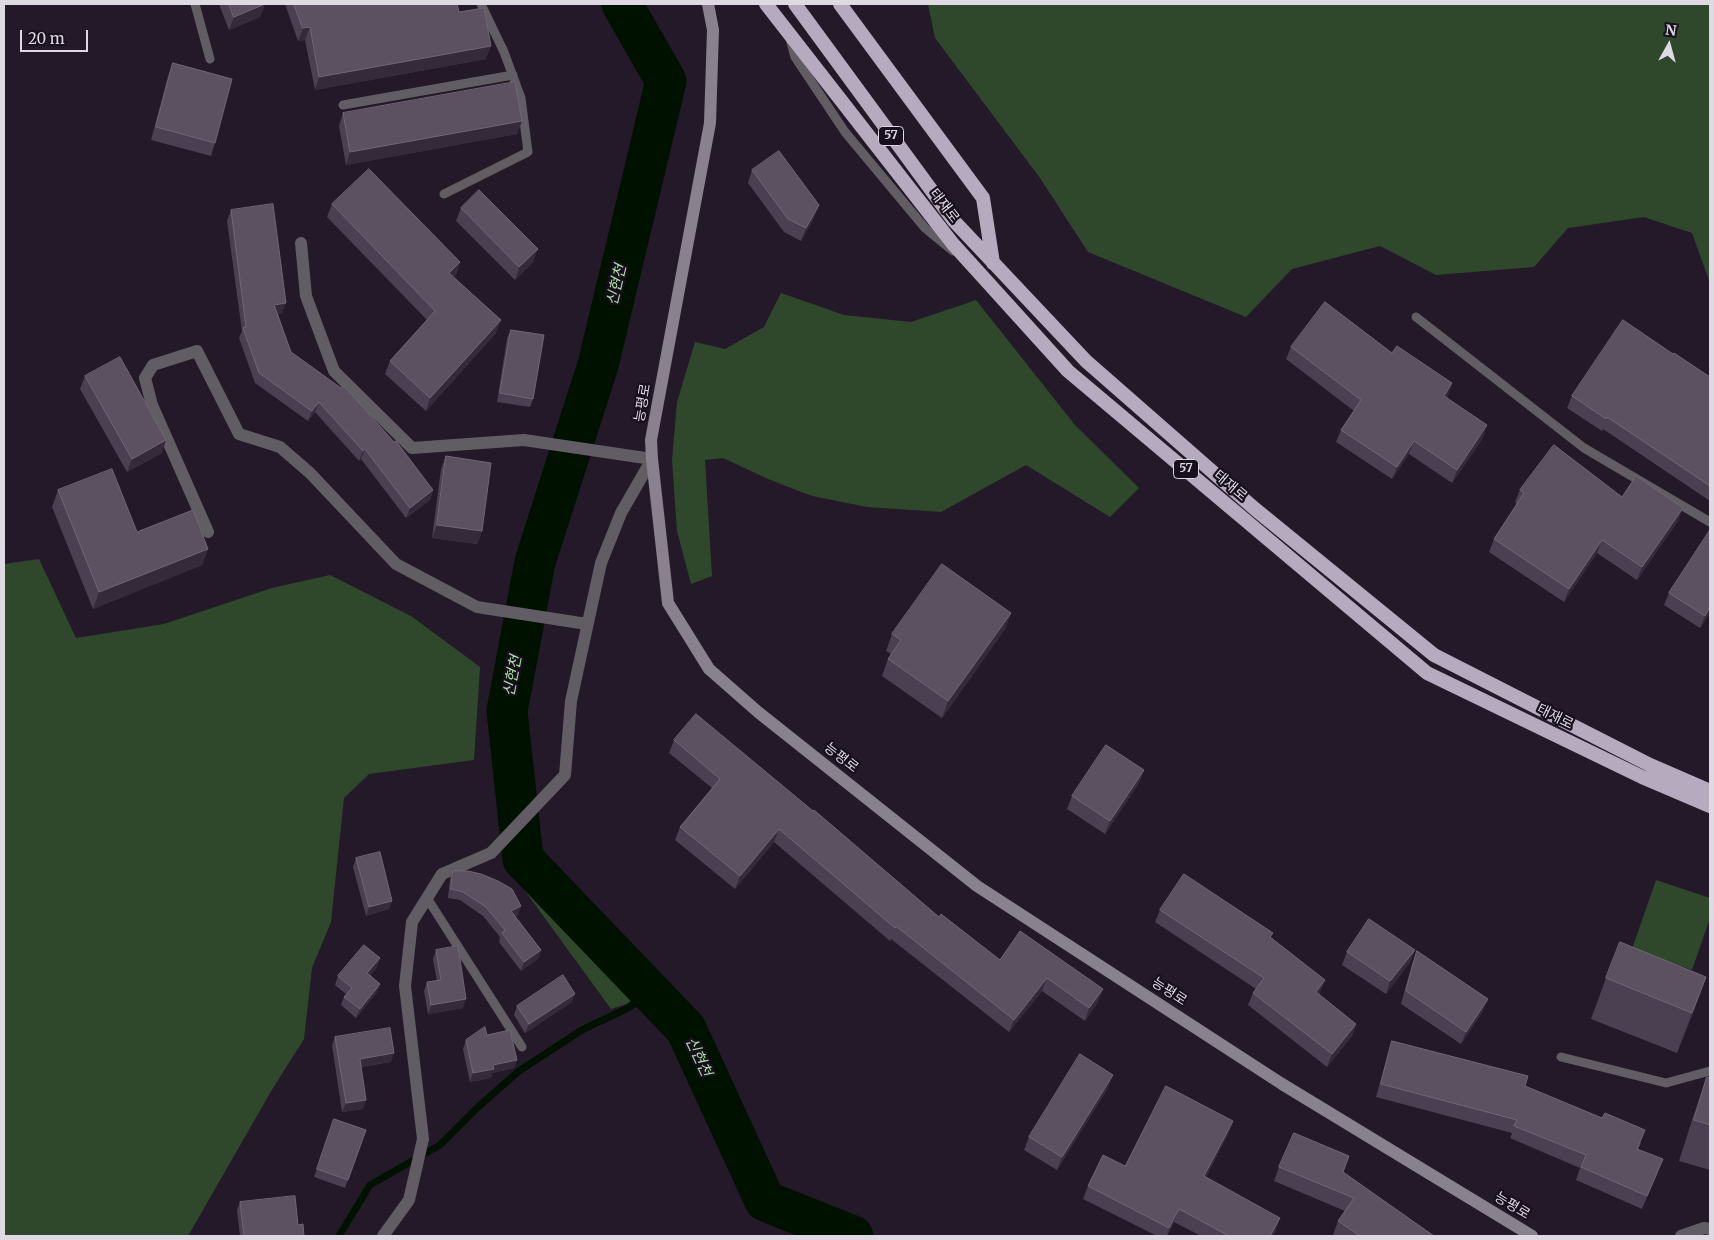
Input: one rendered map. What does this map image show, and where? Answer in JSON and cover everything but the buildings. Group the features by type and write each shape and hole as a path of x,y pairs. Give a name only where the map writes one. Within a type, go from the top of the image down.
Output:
{"highway":[{"name":"태재로","path":"766,4 953,244 1068,371 1427,673 1642,777 1710,806"},
{"name":"태재로","path":"795,4 954,221 1086,361 1255,509 1434,655 1650,765 1710,791"},
{"path":"840,4 983,198 993,263"}],"main road":[{"name":"능평로","path":"708,4 713,30 710,123 665,362 652,440 652,458 668,603 709,669 758,712 977,886 1282,1084 1532,1236"}],"street":[{"path":"301,243 306,296 334,371 412,448 524,440 652,458 617,521 601,563 571,701 565,775 491,853 442,874 412,922 404,986 423,1139 409,1200 382,1236"},
{"path":"208,532 152,405 145,378 153,365 197,351 240,434 280,447 310,473 396,564 477,607 587,624"},
{"path":"1681,1236 1704,1228 1710,1229"}],"lane":[{"path":"195,4 210,59"},
{"path":"444,194 528,152 522,98 504,52 481,4"},
{"path":"343,105 513,75"},
{"path":"1416,317 1584,448 1710,522"},
{"path":"427,898 522,1047"},
{"path":"1561,1058 1666,1083 1710,1072"}],"green space":[{"path":"928,4 1710,4 1710,283 1692,233 1644,217 1568,228 1534,267 1436,275 1380,246 1292,269 1246,317 1088,252 1040,178 935,38"},
{"path":"781,293 844,315 911,322 976,300 1075,425 1139,488 1110,517 1026,465 941,512 867,507 812,496 768,479 723,458 705,460 712,576 691,584 677,531 672,460 677,402 695,342 725,349 764,327"},
{"path":"39,559 76,638 164,624 272,588 330,575 411,616 480,667 474,760 369,774 344,798 331,922 312,968 304,1039 273,1088 188,1236 4,1236 4,564"},
{"path":"515,853 522,865 645,992 626,1004 611,1009 504,862"},
{"path":"1656,880 1710,898 1710,918 1692,970 1632,949"}],"waterway":[{"name":"신현천","path":"622,4 666,81 598,365 535,562 507,711 523,859 686,1029 765,1201 853,1236"},
{"path":"339,1236 370,1185 440,1145 478,1107 519,1071 582,1030 628,1008 651,993"}]}
